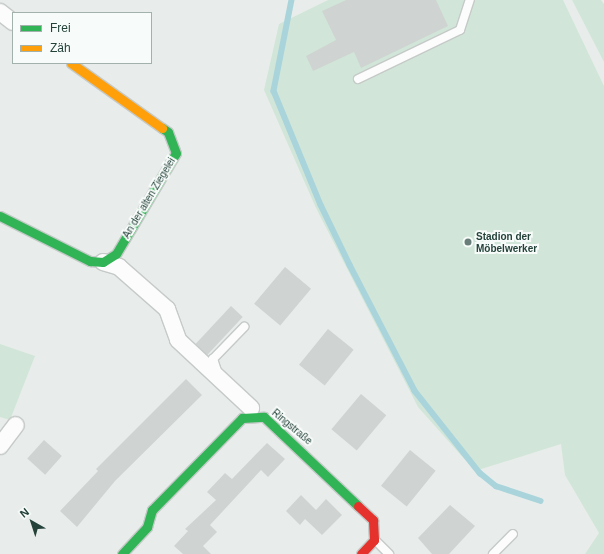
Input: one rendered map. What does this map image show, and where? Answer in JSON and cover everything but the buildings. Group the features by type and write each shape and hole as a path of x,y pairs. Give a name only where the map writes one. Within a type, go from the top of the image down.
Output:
{"street":[{"path":"0,12 12,21"},
{"name":"An der alten Ziegelei","path":"72,64 168,132 176,153 116,254 104,262"},
{"path":"0,216 90,261 104,262 119,268 167,308 178,340 251,412 242,418 152,510 147,527 122,554"},
{"name":"Ringstraße","path":"251,412 264,417 373,520 374,540"},
{"path":"0,446 16,425"},
{"path":"360,554 374,540"}],"lane":[{"path":"358,79 460,30 470,0"},
{"path":"244,327 213,359 214,368 251,402 251,412"},
{"path":"493,554 513,534"},
{"path":"374,540 389,554"}],"green space":[{"name":"Stadion der Möbelwerker","path":"328,0 563,0 604,86 604,554 585,554 599,533 565,475 561,444 475,471 418,407 316,208 264,90 279,24"},
{"path":"572,0 601,0 604,4 604,62"},
{"path":"0,344 35,356 10,420 0,417"}],"waterway":[{"path":"292,0 274,91 321,205 350,265 415,391 480,473 496,486 541,501"}],"traffic: fast":[{"path":"0,216 90,261 103,262 116,254 176,153 168,132 162,128"},
{"path":"122,554 147,527 152,510 242,418 264,417 358,506"}],"traffic: slow":[{"path":"72,64 162,128"}],"traffic: jam":[{"path":"358,506 373,520 374,540 361,554"}],"place":[{"name":"Stadion der Möbelwerker","path":"468,242"}]}
